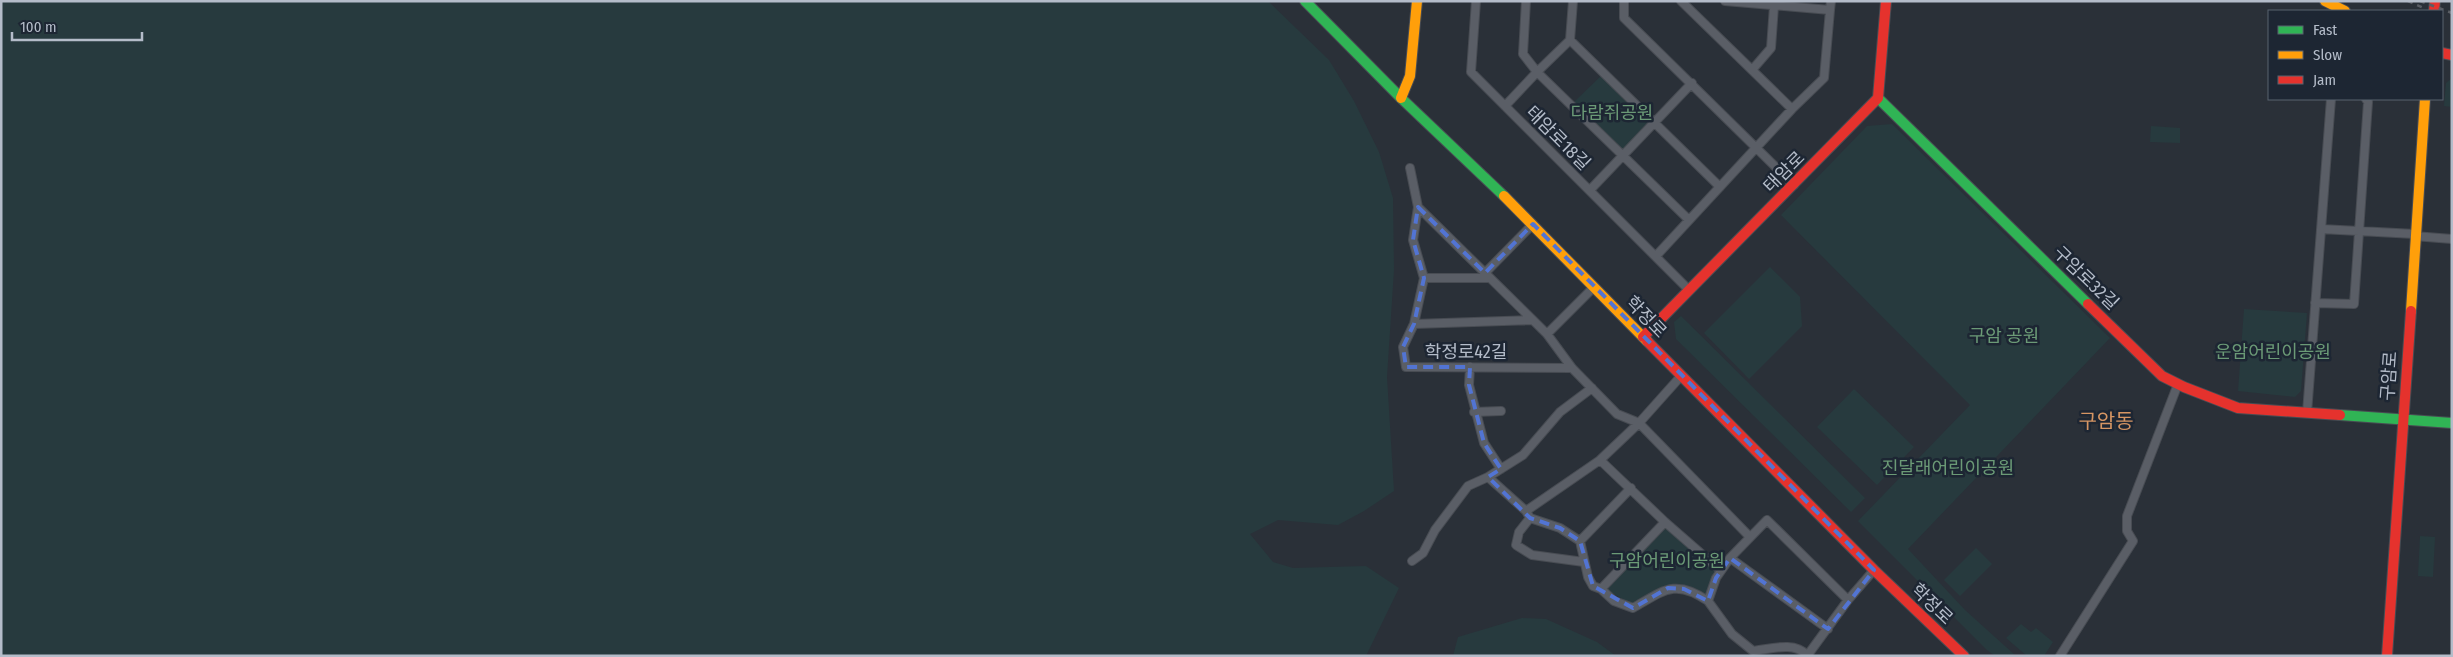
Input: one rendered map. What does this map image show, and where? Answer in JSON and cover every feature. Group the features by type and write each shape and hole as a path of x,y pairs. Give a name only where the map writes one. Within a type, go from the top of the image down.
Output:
{"main road":[{"name":"학정로","path":"1305,1 1402,98 1533,224 1874,570 1964,656"},
{"path":"1402,98 1410,76 1417,1"},
{"path":"1878,98 1886,1"},
{"path":"2324,1 2340,10"},
{"name":"태암로","path":"1643,337 1878,98"},
{"name":"구암로32길","path":"1878,98 2162,376 2238,408 2452,422"},
{"name":"구암로","path":"2387,656 2414,235 2425,100"}],"street":[{"name":"태암로18길","path":"1476,1 1471,72 1689,290"},
{"name":"태암로18길","path":"1526,1 1523,54 1537,72 1689,220"},
{"path":"1537,72 1570,40 1573,1"},
{"path":"1624,1 1624,18 1794,185"},
{"path":"1681,1 1792,109"},
{"path":"1725,1 1830,10"},
{"path":"1656,256 1792,109 1824,78 1831,1"},
{"path":"1752,70 1771,48 1774,6"},
{"path":"1570,40 1720,187"},
{"name":"태암로18길","path":"1505,106 1537,72"},
{"path":"1624,155 1692,84"},
{"path":"2307,413 2331,100"},
{"path":"2315,302 2354,304 2367,100"},
{"name":"태암로18길","path":"1590,190 1624,155"},
{"path":"1410,168 1418,207 1547,334 1572,368 1617,414 1639,423 1750,536"},
{"name":"학정로42길","path":"1418,207 1413,240 1424,278 1414,324 1403,347 1406,367 1572,368"},
{"path":"1424,278 1487,276 1533,224"},
{"path":"2321,228 2452,239"},
{"path":"1547,334 1594,287"},
{"name":"학정로42길","path":"1414,324 1532,320"},
{"path":"1470,367 1469,385 1474,412 1484,443 1501,469"},
{"path":"1584,562 1532,555 1516,545 1518,532 1528,515 1600,460 1639,423 1681,376"},
{"path":"2060,656 2133,541 2127,531 2127,516 2178,384"},
{"path":"1412,560 1423,553 1435,530 1468,486 1488,477 1523,455 1560,412 1592,388"},
{"path":"1474,412 1501,411"},
{"path":"1600,460 1665,522 1720,570"},
{"path":"1488,477 1528,515 1560,528 1580,541 1588,577 1593,586 1601,589 1614,601 1632,608 1668,588 1684,589 1698,593 1708,601 1732,634 1753,651 1786,647 1800,648 1807,655 1848,600 1874,570"},
{"path":"1580,541 1631,488"},
{"path":"1708,601 1720,570 1767,520 1848,600"},
{"path":"1601,589 1665,522"},
{"path":"1730,558 1828,629"}],"highlighted area":[{"path":"1418,207 1485,273 1533,224 1874,570 1828,629 1730,558 1716,578 1708,601 1684,589 1668,588 1633,608 1593,586 1580,541 1560,528 1530,518 1488,477 1501,469 1484,443 1469,385 1470,367 1406,367 1403,347 1414,324 1424,278 1413,240"}],"green space":[{"path":"1,1 1268,1 1329,60 1354,101 1379,152 1393,198 1394,270 1387,377 1394,491 1364,511 1338,525 1278,520 1250,534 1273,562 1293,568 1366,566 1399,588 1366,656 1,656"},
{"name":"다람쥐공원","path":"1602,75 1650,122 1624,151 1573,103"},
{"path":"2452,78 2452,107 2444,106 2446,83"},
{"name":"구암 공원","path":"1892,124 2110,338 1908,549 1965,610 2016,656 1995,656 1987,650 1858,521 1970,405 1781,215 1867,126"},
{"path":"2151,126 2180,128 2180,143 2150,142"},
{"path":"1770,267 1800,297 1802,326 1749,379 1704,333"},
{"name":"운암어린이공원","path":"2244,309 2307,313 2301,391 2295,397 2238,391"},
{"path":"1681,316 1865,498 1851,512 1676,339 1674,322"},
{"path":"1854,389 1914,447 1877,485 1817,427"},
{"name":"구암어린이공원","path":"1665,525 1716,571 1706,598 1668,588 1633,605 1605,589"},
{"path":"2420,536 2435,537 2433,577 2418,576"},
{"path":"1976,548 1992,564 1960,596 1944,580"},
{"path":"1522,618 1546,619 1597,642 1616,656 1453,656 1458,637"},
{"path":"2021,624 2031,632 2036,628 2053,642 2044,656 2027,656 2006,638"}],"railway":[{"path":"2408,1 2426,9"},
{"path":"2420,1 2452,13"}],"traffic: fast":[{"path":"1305,1 1401,98 1504,196"},
{"path":"1878,98 2088,304"},
{"path":"2340,415 2452,423"}],"traffic: slow":[{"path":"1401,98 1410,76 1417,1"},
{"path":"2325,1 2343,10"},
{"path":"2411,311 2425,100"},
{"path":"1504,196 1647,341"}],"traffic: jam":[{"path":"1643,337 1878,98 1886,1"},
{"path":"2434,10 2435,1"},
{"path":"2443,53 2452,55"},
{"path":"2088,304 2162,376 2184,387 2238,408 2340,415"},
{"path":"2387,656 2411,311"},
{"path":"1647,341 1874,570 1964,656"}],"district":[{"name":"구암동","path":"2106,421"}],"park label":[{"name":"진달래어린이공원","path":"1948,468"}]}
